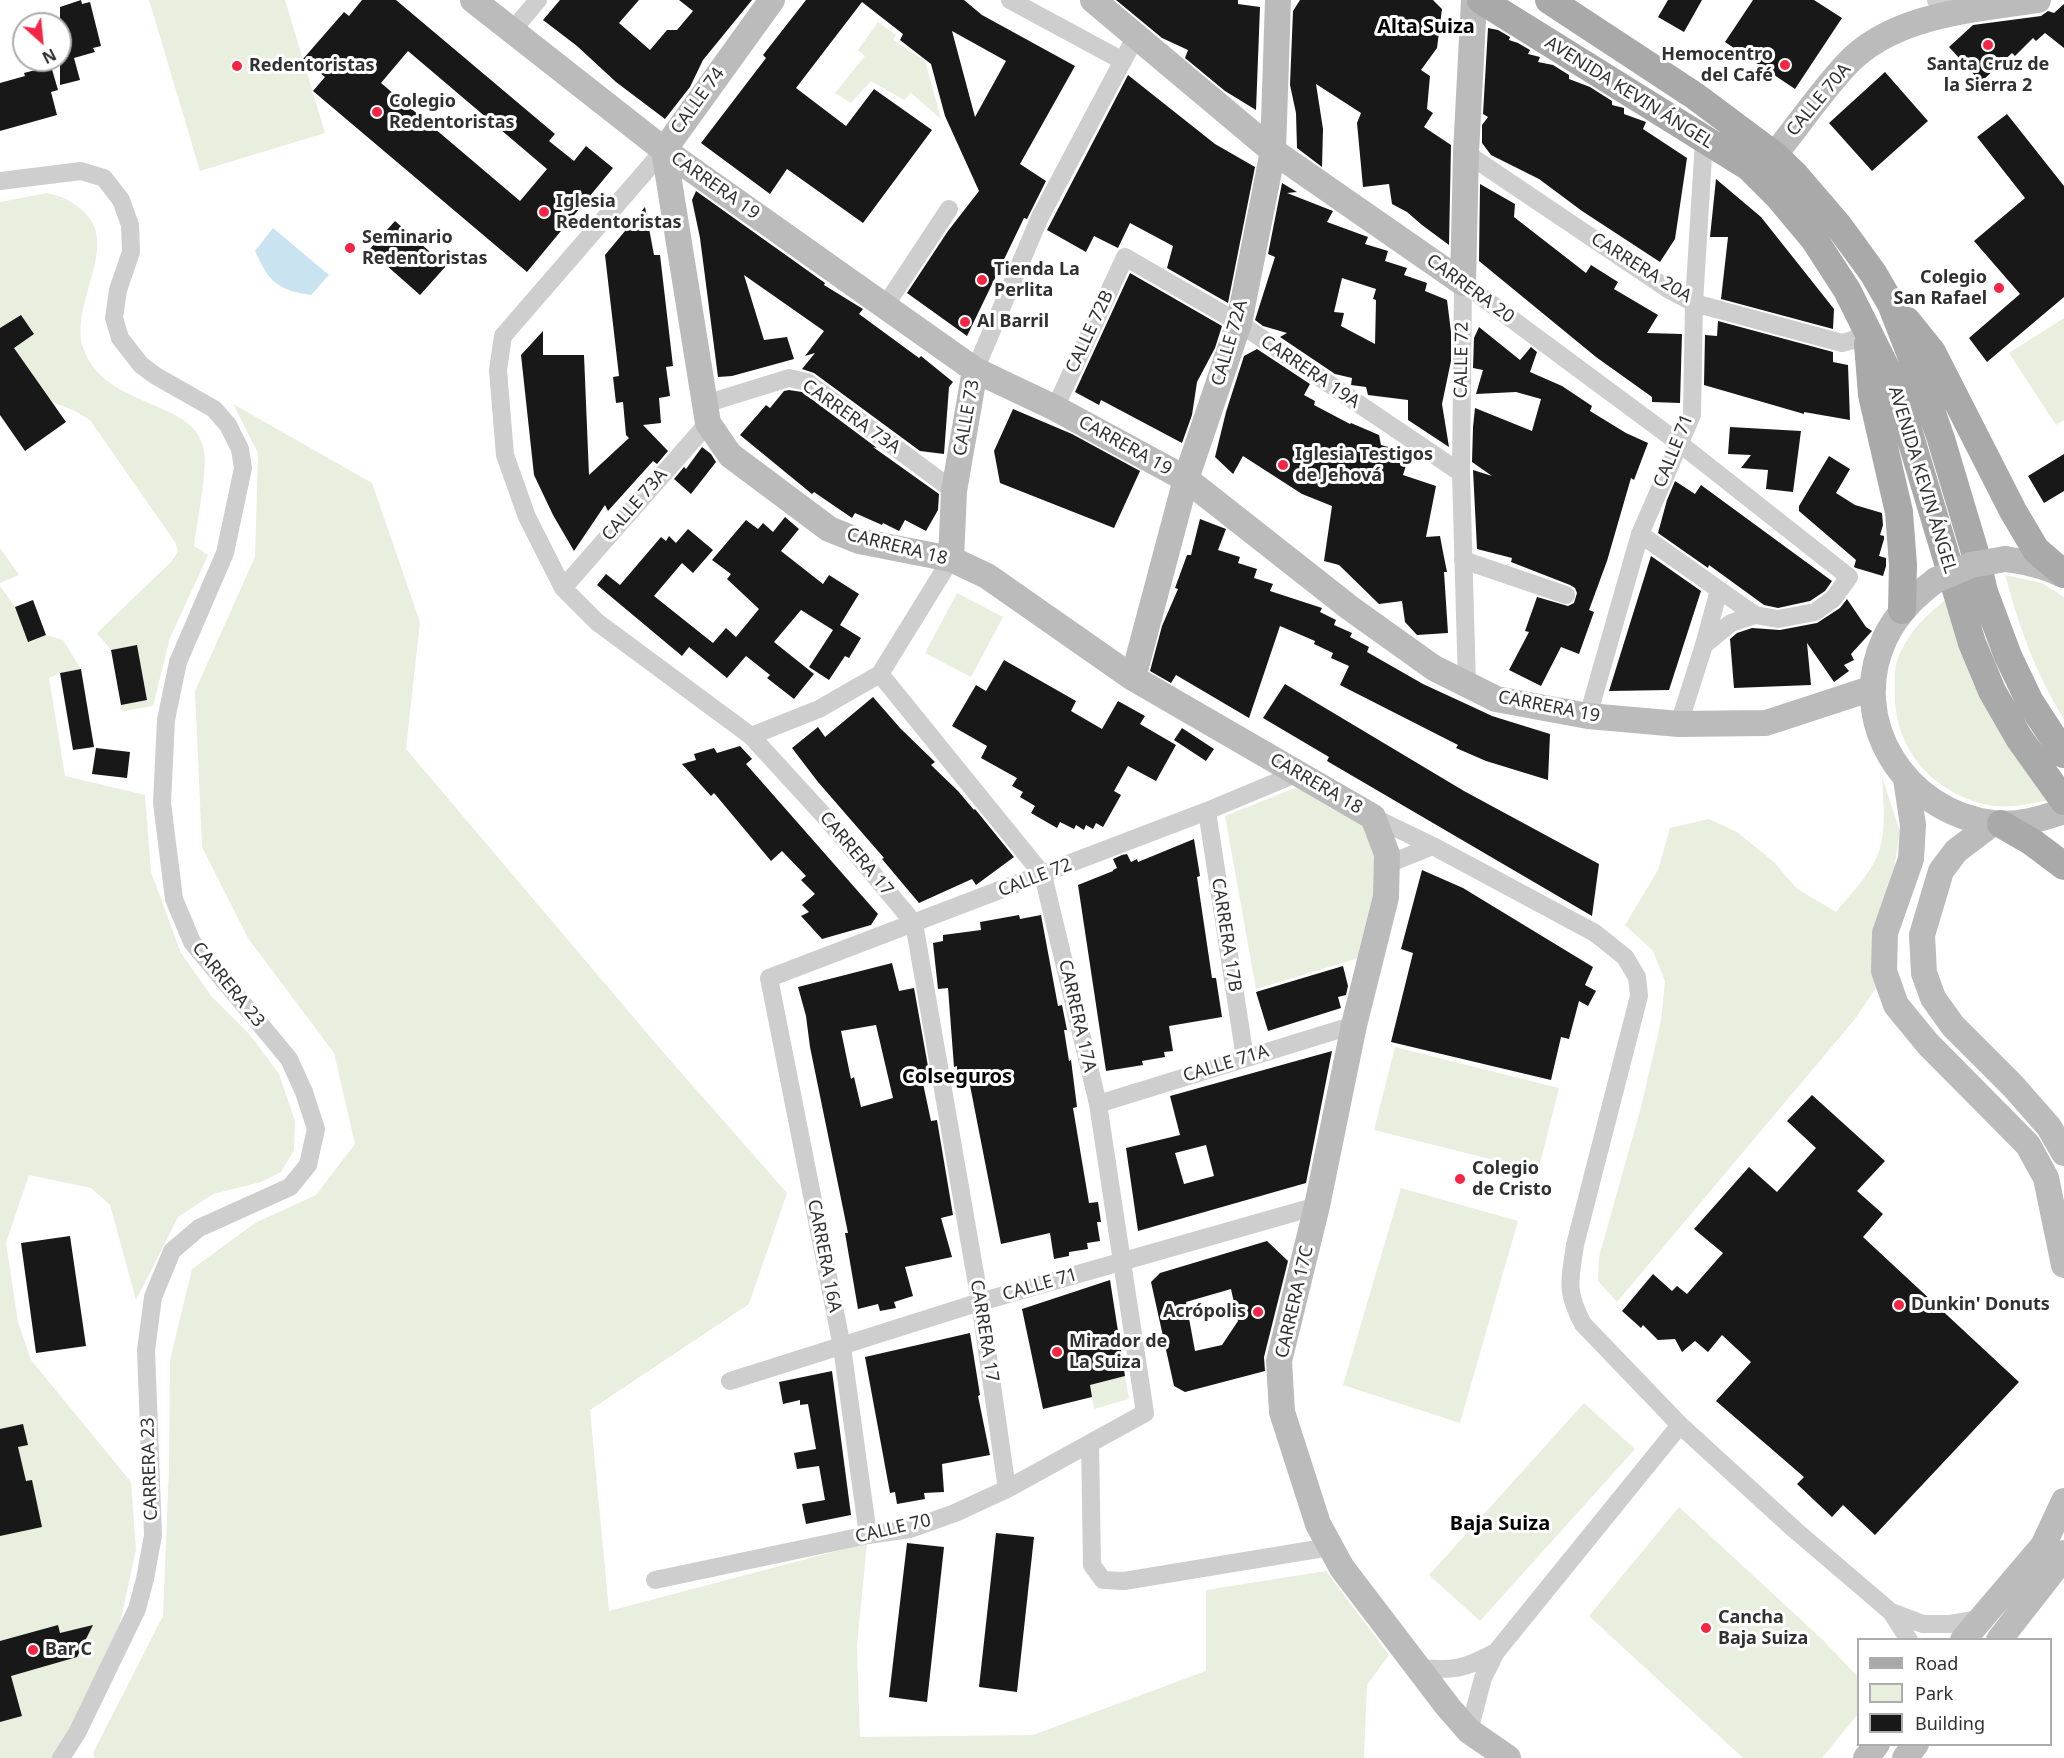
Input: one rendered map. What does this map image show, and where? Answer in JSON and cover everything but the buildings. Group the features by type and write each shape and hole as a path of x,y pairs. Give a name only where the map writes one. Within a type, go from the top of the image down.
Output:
{"main road":[{"name":"AVENIDA KEVIN ÁNGEL","path":"1481,0 1749,167 1778,196 1814,239 1847,290 1895,386 1972,643 1992,691 2059,809"},
{"name":"AVENIDA KEVIN ÁNGEL","path":"1549,0 1695,96 1774,155 1796,176 1838,225 1873,273 1891,304 1941,439 1974,549 1984,592 2008,656 2030,702 2064,754"},
{"path":"1891,304 1932,352 2013,511 2036,550 2064,574"},
{"path":"1867,330 1872,395 1899,512 1903,565 1902,610"},
{"path":"1997,824 2032,842 2064,866"}],"street":[{"name":"CARRERA 19","path":"473,0 664,150 975,370 1055,408 1186,479 1350,608 1434,668 1496,699 1588,716 1679,724 1766,723 1831,702 1874,701"},
{"path":"512,31 538,0"},
{"name":"CALLE 74","path":"503,336 664,150 772,0"},
{"path":"1010,0 1123,61"},
{"name":"CARRERA 20","path":"1093,0 1273,151 1463,283 1679,443 1849,577 1833,598 1815,612 1778,619 1755,615"},
{"name":"CALLE 72A","path":"1133,678 1186,479 1239,323 1273,151 1278,0"},
{"name":"CALLE 72","path":"1467,684 1461,473 1466,153 1474,0"},
{"name":"CALLE 70A","path":"1774,155 1847,64 1874,43 1945,7 2038,0"},
{"name":"CALLE 73","path":"752,736 819,709 880,674 951,559 954,491 975,370 1040,217 1136,36"},
{"name":"CALLE 71","path":"1588,716 1641,534 1692,415 1694,303 1704,140"},
{"name":"CARRERA 18","path":"664,150 706,413 730,454 829,529 859,541 951,559 987,576 1133,678 1372,817 1432,846 1594,933 1625,957 1637,976 1639,996 1575,1245 1569,1287 1573,1306 1583,1324 1680,1425 1795,1530 1891,1612"},
{"name":"CARRERA 20A","path":"1466,153 1668,289 1694,303 1842,343 1853,340 1867,330"},
{"name":"CARRERA 23","path":"0,181 81,171 104,178 121,200 130,225 131,252 118,290 114,318 120,338 141,365 214,409 228,425 240,449 243,468 225,553 178,662 166,720 162,803 174,899 192,942 289,1059 304,1092 316,1129 308,1165 290,1187 199,1228 172,1251 153,1297 146,1350 153,1535 147,1568 137,1609 77,1732 61,1758"},
{"path":"885,306 949,209"},
{"name":"CARRERA 19A","path":"1125,257 1239,323 1461,473"},
{"name":"CALLE 72B","path":"1055,408 1125,257"},
{"name":"CARRERA 17","path":"503,336 498,370 505,455 527,517 563,588 597,622 752,736 828,820 914,923 980,1302 1007,1489"},
{"name":"CARRERA 73A","path":"706,413 789,378 807,382 954,491"},
{"name":"CALLE 73A","path":"563,588 706,413"},
{"path":"1641,534 1755,615"},
{"path":"2059,809 2025,822 1997,824 1968,819 1945,810 1924,796 1906,779 1892,759 1881,737 1874,701 1879,655 1885,639 1902,610 1936,580 1971,564 2005,559 2027,562 2064,574"},
{"path":"1464,560 1566,595"},
{"path":"1679,724 1719,590"},
{"path":"1704,645 1731,623 1755,615"},
{"name":"CARRERA 17A","path":"880,674 1043,875 1098,1104 1145,1413"},
{"name":"CALLE 72","path":"770,978 1043,875 1298,773"},
{"path":"1906,779 1913,825 1911,859 1885,933 1884,971 1896,1005 1928,1044 2028,1145 2046,1178 2064,1265"},
{"name":"CARRERA 17B","path":"1207,811 1245,1058"},
{"name":"CARRERA 17C","path":"1372,817 1385,848 1388,864 1386,897 1354,1025 1317,1206 1279,1361 1282,1412 1318,1524 1342,1568 1448,1707 1470,1731 1508,1758"},
{"path":"1997,824 1956,851 1941,870 1922,935 1924,973 1933,998 1953,1026 2013,1086 2049,1127 2064,1153"},
{"path":"1388,864 1432,846"},
{"name":"CARRERA 16A","path":"770,978 842,1347 868,1535"},
{"name":"CALLE 71A","path":"1098,1104 1354,1025"},
{"name":"CALLE 71","path":"730,1382 980,1302 1317,1206"},
{"name":"CALLE 70","path":"655,1580 868,1535 910,1529 955,1513 1007,1489 1145,1413"},
{"path":"1470,1731 1483,1678 1496,1652 1680,1425"},
{"path":"1089,1443 1092,1565 1103,1580 1124,1581 1330,1546"},
{"path":"1965,1638 2043,1546 2064,1501"},
{"path":"2001,1638 2056,1567 2064,1553"},
{"path":"1891,1612 1923,1624 1950,1624 1980,1618"},
{"path":"1891,1612 1908,1638"},
{"path":"1418,1668 1445,1670 1472,1665 1496,1652"},
{"path":"1866,1758 1875,1746"},
{"path":"1905,1758 1914,1746"}],"green space":[{"name":"Redentoristas","path":"149,0 285,0 325,133 200,171"},
{"path":"878,22 896,35 893,40 925,61 941,119 911,93 904,100 871,81 851,103 835,93 865,56 858,50"},
{"path":"47,193 75,204 94,225 97,241 96,258 82,314 81,333 84,350 95,369 110,383 182,419 195,431 203,446 204,480 194,546 208,555 170,638 153,706 123,711 120,709 121,705 147,700 137,646 111,650 97,633 172,561 178,551 175,542 90,420 55,403 29,382 0,342 0,202"},
{"path":"2064,318 2064,420 2056,425 2009,353"},
{"path":"233,404 372,483 420,622 406,749 663,1052 787,1193 749,1304 590,1410 609,1611 867,1543 857,1646 860,1737 1033,1735 1206,1671 1206,1590 1326,1571 1389,1655 1367,1685 1364,1758 95,1758 93,1753 163,1616 169,1468 170,1360 192,1269 255,1223 316,1195 355,1144 334,1053 248,938 202,847 195,691 255,557 258,453"},
{"path":"0,548 19,575 0,583"},
{"path":"2005,575 2042,583 2064,597 2064,719 2029,650"},
{"path":"0,586 15,607 28,641 46,635 63,640 81,669 60,673 49,678 65,776 145,795 151,872 181,953 212,997 250,1035 279,1074 295,1121 294,1150 281,1172 261,1182 213,1194 178,1217 136,1300 110,1205 91,1188 29,1175 6,1243 18,1322 31,1360 131,1482 136,1550 120,1623 73,1727 52,1758 0,1758"},
{"path":"957,593 1003,617 971,677 925,653"},
{"path":"1948,598 1972,681 1994,722 2048,800 2022,805 1997,806 1961,796 1929,775 1907,745 1896,708 1896,664 1912,633 1932,611"},
{"path":"1882,777 1900,831 1891,889 1872,932 1876,988 1855,1019 1617,1302 1598,1281 1599,1257 1641,1107 1661,1021 1665,981 1653,951 1625,925 1658,870 1670,828 1709,819 1737,832 1775,863 1796,888 1836,912 1866,875 1879,851 1884,824"},
{"path":"1295,788 1331,800 1365,827 1379,859 1376,890 1362,957 1256,989 1225,816"},
{"path":"1395,1047 1559,1088 1538,1171 1374,1130"},
{"path":"1401,1188 1518,1221 1460,1423 1343,1385"},
{"path":"1125,1376 1129,1399 1094,1409 1090,1385"},
{"path":"1584,1403 1635,1449 1480,1621 1429,1575"},
{"name":"Cancha Baja Suiza","path":"1679,1507 1823,1640 1857,1676 1857,1715 1822,1758 1743,1758 1589,1616"}],"water":[{"path":"273,228 329,275 311,295 282,287 265,270 255,251"}],"place":[{"name":"Santa Cruz de la Sierra 2","path":"1988,45"},
{"name":"Hemocentro del Café","path":"1785,65"},
{"name":"Redentoristas","path":"237,66"},
{"name":"Colegio Redentoristas","path":"377,112"},
{"name":"Iglesia Redentoristas","path":"544,212"},
{"name":"Seminario Redentoristas","path":"350,248"},
{"name":"Tienda La Perlita","path":"982,280"},
{"name":"Colegio San Rafael","path":"1999,288"},
{"name":"Al Barril","path":"965,322"},
{"name":"Iglesia Testigos de Jehová","path":"1283,465"},
{"name":"Colegio de Cristo","path":"1460,1179"},
{"name":"Dunkin' Donuts","path":"1899,1305"},
{"name":"Acrópolis","path":"1258,1312"},
{"name":"Mirador de La Suiza","path":"1057,1352"},
{"name":"Cancha Baja Suiza","path":"1706,1628"},
{"name":"Bar C","path":"33,1650"}],"district":[{"name":"Alta Suiza","path":"1426,27"},
{"name":"Colseguros","path":"957,1077"},
{"name":"Baja Suiza","path":"1500,1524"}]}
